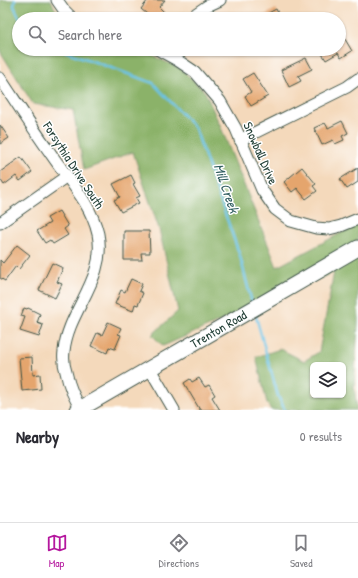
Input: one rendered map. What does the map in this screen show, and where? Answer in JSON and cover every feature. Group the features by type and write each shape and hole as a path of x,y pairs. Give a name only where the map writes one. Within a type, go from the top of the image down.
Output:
{"main road":[{"name":"Trenton Road","path":"80,409 358,248"}],"street":[{"path":"57,0 66,12"},
{"path":"198,12 220,0"},
{"name":"Snowball Drive","path":"171,56 195,72 220,101 236,129 265,197 284,217 305,226 329,229 358,219"},
{"name":"Forsythia Drive South","path":"0,78 86,204 98,235 98,266 94,278 69,329 64,352 67,380 80,409"},
{"path":"240,140 347,87 358,79"},
{"path":"0,223 67,176"},
{"path":"150,369 174,410"}],"green space":[{"path":"0,0 51,0 55,9 58,12 12,12 12,56 153,56 181,69 205,92 222,130 277,267 358,224 358,324 354,386 357,410 271,410 267,403 256,357 280,349 304,361 319,352 334,272 163,346 152,335 178,311 159,229 133,152 84,170 73,110 33,104 0,51"}],"building":[{"path":"148,0 165,0 159,7 164,12 145,12 141,9"},
{"path":"276,9 278,12 270,12"},
{"path":"346,41 352,51 346,55"},
{"path":"323,56 333,56 326,60"},
{"path":"306,58 312,69 298,76 301,81 289,87 281,70"},
{"path":"253,73 268,96 251,106 245,96 251,92 243,79"},
{"path":"342,121 348,133 342,136 344,140 335,144 333,140 322,145 314,128 325,123 328,128"},
{"path":"0,125 9,138 0,144"},
{"path":"21,157 32,172 20,181 16,176 4,185 0,179 0,172"},
{"path":"302,167 316,184 313,186 317,191 306,199 297,188 292,192 284,182"},
{"path":"358,168 358,182 347,189 340,179"},
{"path":"131,175 135,183 133,184 140,196 136,198 139,203 121,212 114,200 120,197 113,184"},
{"path":"59,211 68,226 64,229 68,235 53,244 50,240 45,243 37,231 50,223 47,218"},
{"path":"124,231 149,231 150,253 141,253 142,260 124,260"},
{"path":"17,245 30,255 19,269 16,266 5,281 0,278 0,260 3,263"},
{"path":"52,263 63,268 57,282 62,284 55,298 39,290"},
{"path":"131,279 142,284 139,291 143,293 138,305 135,304 133,311 115,304 121,290 125,292"},
{"path":"24,308 28,308 40,314 37,323 43,325 39,337 20,331 25,317 21,316"},
{"path":"108,322 121,328 118,334 121,335 115,349 109,347 107,353 91,346 97,333 102,335"},
{"path":"32,357 33,375 40,374 41,389 22,391 19,358"},
{"path":"199,378 205,387 209,385 215,395 212,397 220,410 200,410 184,383 190,379 192,382"}],"waterway":[{"name":"Mill Creek","path":"15,0 14,6 17,12"},
{"name":"Mill Creek","path":"78,56 153,83 195,128 240,256 252,303"},
{"name":"Mill Creek","path":"255,313 278,396 285,410"}]}
